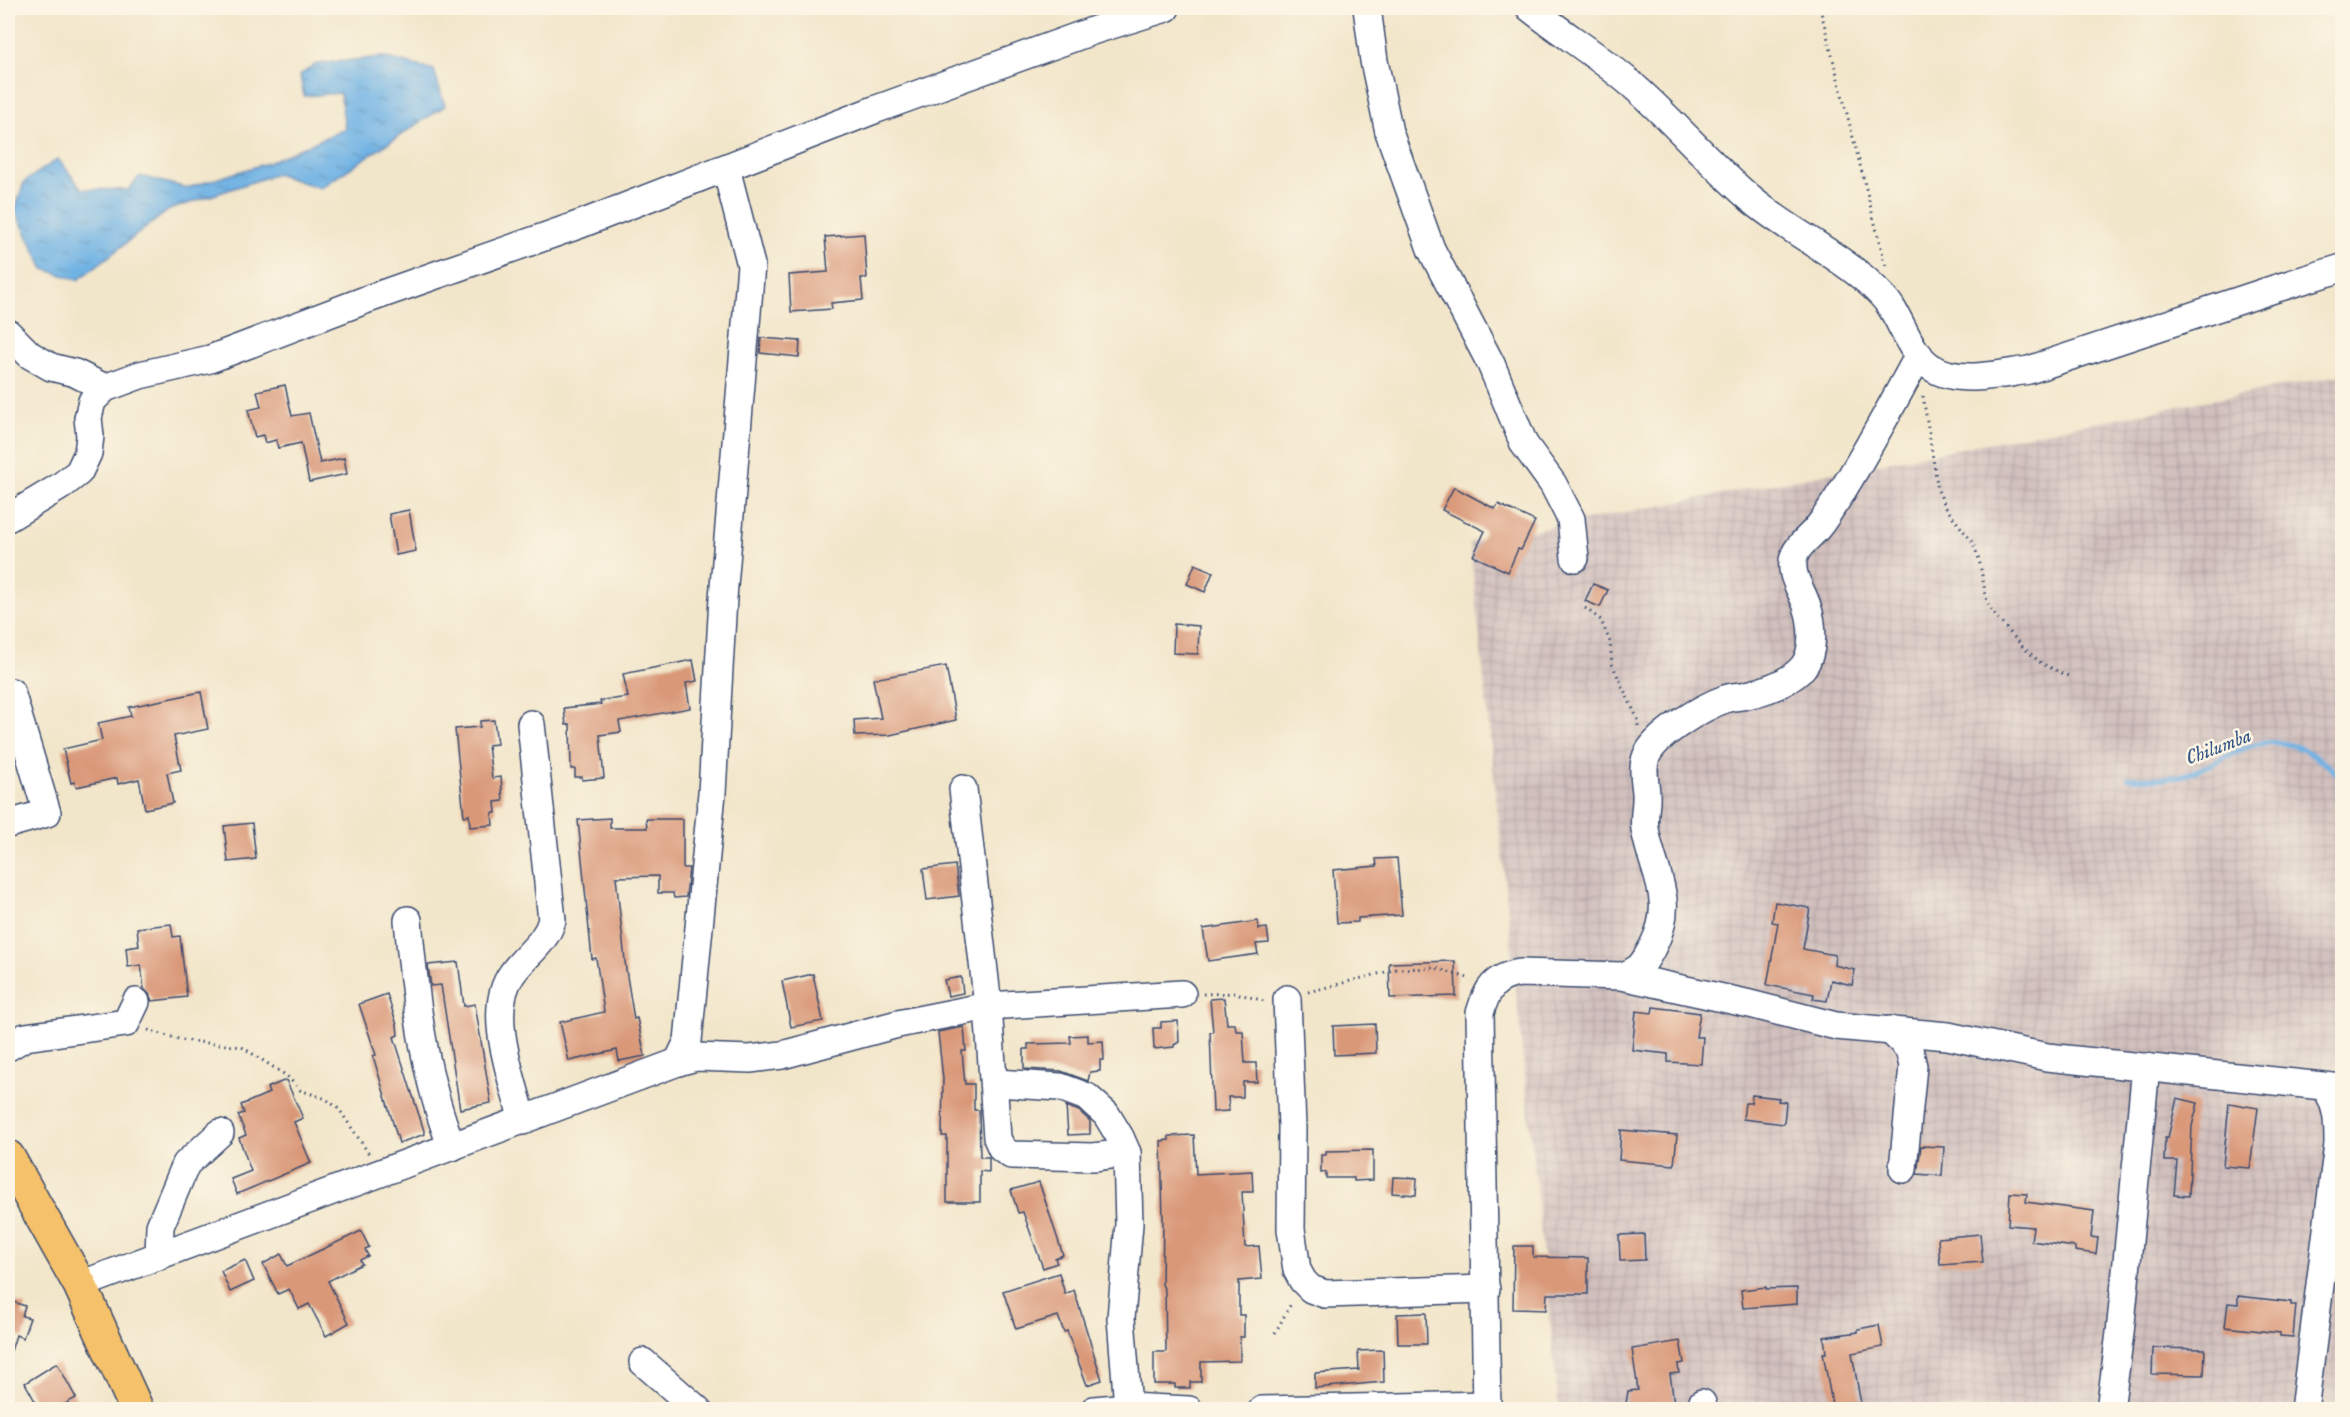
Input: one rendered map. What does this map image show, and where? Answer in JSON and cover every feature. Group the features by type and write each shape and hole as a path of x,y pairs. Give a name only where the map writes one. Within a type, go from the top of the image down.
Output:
{"main road":[{"path":"8,1157 80,1285 137,1410"}],"street":[{"path":"8,518 52,492 79,472 88,453 90,436 88,418 92,401 105,388 140,375 210,359 368,299 581,224 885,106 1095,30 1166,8"},
{"path":"1367,8 1374,61 1389,132 1431,249 1491,364 1524,444 1553,484 1571,519 1575,558"},
{"path":"1530,8 1551,25 1590,50 1636,88 1752,200 1853,269 1878,291 1891,306 1918,355 1930,367 1944,373 1960,376 1988,376 2029,370 2343,268"},
{"path":"678,1062 688,1041 712,793 723,598 751,266 726,168"},
{"path":"8,333 30,355 51,367 75,372 105,388"},
{"path":"1622,976 1636,972 1646,960 1660,931 1665,908 1645,827 1647,797 1644,766 1648,753 1657,742 1691,714 1727,698 1766,690 1803,668 1810,654 1811,635 1808,607 1795,577 1792,563 1795,552 1819,527 1866,455 1918,355"},
{"path":"8,824 47,813 11,692"},
{"path":"523,1121 499,1012 501,994 508,978 549,933 552,920 531,724"},
{"path":"963,789 988,1006 997,1138 1002,1149 1011,1155 1093,1157 1126,1153"},
{"path":"408,920 415,1005 438,1114 452,1148"},
{"path":"1262,1410 1487,1407 1480,1013 1484,997 1493,984 1505,976 1520,973 1622,976 1750,1004 1836,1026 1948,1036 2047,1057 2334,1088 2338,1144 2304,1410"},
{"path":"80,1285 696,1057 750,1059 782,1055 898,1024 988,1006 1182,994"},
{"path":"1287,999 1292,1127 1291,1229 1297,1270 1303,1281 1311,1289 1326,1294 1486,1289"},
{"path":"8,1047 25,1037 131,1013"},
{"path":"1890,1030 1909,1049 1913,1066 1903,1168"},
{"path":"2110,1410 2146,1067"},
{"path":"995,1083 1060,1087 1087,1097 1106,1114 1120,1137 1126,1153 1129,1224 1121,1318 1128,1407"},
{"path":"159,1256 160,1226 186,1164 220,1133"},
{"path":"643,1362 698,1410"},
{"path":"1094,1410 1128,1407 1189,1410"}],"path":[{"path":"1820,8 1886,267"},
{"path":"1918,355 1925,417 1938,490 1946,508 1973,543 1979,559 1987,602 1996,617 2022,647 2041,663 2068,676"},
{"path":"1585,608 1601,620 1610,642 1612,664 1638,720 1639,742 1644,766"},
{"path":"1182,994 1236,993 1263,1001 1287,999 1397,969 1436,968 1471,980 1493,984"},
{"path":"131,1013 182,1040 242,1047 287,1076 300,1090 326,1099 339,1109 381,1173"},
{"path":"1275,1333 1303,1281"}],"shaded area":[{"path":"2342,375 2342,1409 1559,1409 1470,542"}],"water":[{"path":"383,57 434,70 445,106 320,188 276,174 169,210 78,280 44,269 15,211 24,182 58,159 82,189 128,190 140,176 187,188 267,163 345,129 340,93 304,96 300,75 316,64"}],"building":[{"path":"864,234 867,278 861,278 863,300 831,303 832,309 791,312 789,275 828,272 825,237"},
{"path":"761,338 800,341 799,357 760,353"},
{"path":"285,385 292,416 309,413 320,463 344,458 347,474 309,482 301,443 278,448 276,440 265,443 263,435 255,437 248,410 261,407 257,391"},
{"path":"1454,487 1495,509 1498,504 1535,521 1521,550 1518,549 1508,572 1473,556 1485,531 1442,510"},
{"path":"409,510 416,551 396,555 389,514"},
{"path":"1195,564 1213,572 1205,592 1187,584"},
{"path":"1593,584 1608,590 1600,607 1585,601"},
{"path":"1174,624 1199,626 1198,654 1173,653"},
{"path":"693,660 697,681 686,683 690,708 619,721 621,732 600,735 604,778 582,780 582,777 575,777 575,769 571,769 570,724 566,725 564,708 601,704 600,701 628,697 623,674"},
{"path":"946,666 956,720 890,735 855,736 854,720 881,718 873,679"},
{"path":"201,692 208,729 174,736 181,770 167,773 173,803 145,809 139,779 118,784 117,778 76,787 75,782 71,783 63,749 102,740 98,723 131,716 129,707"},
{"path":"494,720 497,744 488,745 492,778 501,777 503,801 495,802 496,813 492,813 493,825 470,827 469,815 464,816 455,729 480,727 480,721"},
{"path":"610,818 610,828 647,828 646,819 683,819 683,868 689,868 686,897 674,898 673,893 658,893 658,876 616,877 626,970 634,1019 637,1018 645,1056 619,1061 617,1050 569,1061 560,1022 604,1012 596,958 592,959 578,820"},
{"path":"252,823 256,859 228,862 224,826"},
{"path":"1397,858 1402,915 1358,918 1358,922 1337,923 1333,870 1377,866 1376,859"},
{"path":"955,865 959,896 927,900 923,869"},
{"path":"1775,902 1810,908 1803,949 1835,955 1834,965 1855,970 1852,985 1831,980 1827,1001 1813,999 1814,994 1767,985 1778,923 1772,922"},
{"path":"1258,921 1259,929 1267,928 1269,943 1256,944 1258,954 1208,961 1203,929"},
{"path":"171,924 173,937 180,936 187,997 152,1001 144,989 141,965 128,967 126,948 139,946 137,928"},
{"path":"1455,961 1456,996 1390,998 1389,963"},
{"path":"458,962 464,1006 475,1004 491,1103 460,1109 441,985 431,986 428,965"},
{"path":"813,974 823,1021 791,1027 782,981"},
{"path":"961,977 963,993 948,996 944,980"},
{"path":"387,994 397,1025 398,1035 394,1037 425,1134 399,1143 373,1056 376,1055 359,1004"},
{"path":"1224,998 1227,1024 1235,1024 1236,1031 1243,1031 1245,1063 1256,1063 1257,1082 1243,1082 1243,1097 1228,1097 1229,1111 1213,1112 1210,1032 1213,1032 1210,999"},
{"path":"1653,1007 1700,1013 1696,1037 1703,1037 1701,1064 1668,1062 1668,1054 1632,1050 1636,1011 1652,1013"},
{"path":"1178,1021 1179,1042 1174,1047 1154,1049 1153,1028 1161,1028 1161,1022"},
{"path":"1375,1024 1376,1053 1334,1055 1333,1026"},
{"path":"964,1027 966,1051 962,1051 965,1084 974,1084 974,1110 979,1110 980,1157 989,1157 989,1172 980,1171 980,1202 947,1202 947,1136 942,1136 943,1079 938,1032"},
{"path":"1088,1035 1088,1042 1103,1041 1104,1060 1100,1060 1100,1071 1090,1072 1088,1081 1061,1071 1024,1069 1024,1049 1028,1049 1028,1044 1071,1043 1070,1036"},
{"path":"286,1080 303,1118 294,1122 311,1163 237,1194 231,1179 251,1171 239,1138 246,1135 238,1115 244,1113 241,1105 269,1093 267,1088"},
{"path":"1752,1095 1779,1098 1778,1101 1786,1102 1784,1124 1743,1119 1745,1103 1751,1103"},
{"path":"2177,1098 2198,1103 2192,1126 2189,1196 2174,1195 2177,1161 2164,1161 2165,1138 2168,1138"},
{"path":"2229,1103 2258,1108 2250,1168 2223,1166"},
{"path":"1066,1106 1079,1111 1090,1121 1090,1134 1068,1135"},
{"path":"1621,1130 1677,1135 1674,1165 1619,1160"},
{"path":"1194,1135 1196,1174 1252,1171 1253,1192 1242,1192 1245,1247 1259,1246 1262,1279 1239,1281 1239,1315 1244,1315 1244,1337 1240,1337 1240,1361 1201,1362 1201,1382 1190,1382 1190,1388 1175,1388 1175,1384 1154,1384 1154,1352 1166,1352 1165,1291 1162,1284 1161,1141 1169,1140 1169,1136"},
{"path":"1921,1146 1944,1147 1942,1176 1917,1174"},
{"path":"1373,1150 1373,1180 1354,1181 1354,1178 1326,1178 1326,1172 1321,1173 1321,1155 1326,1155 1326,1151"},
{"path":"1393,1177 1417,1178 1416,1195 1392,1193"},
{"path":"1039,1182 1063,1255 1055,1258 1057,1263 1043,1268 1023,1212 1018,1213 1011,1190"},
{"path":"2010,1193 2027,1194 2026,1202 2094,1211 2091,1237 2098,1238 2096,1254 2075,1251 2075,1247 2031,1241 2033,1227 2008,1225"},
{"path":"361,1231 369,1247 365,1249 368,1256 360,1260 362,1264 328,1281 349,1323 326,1336 309,1304 299,1309 289,1289 278,1294 263,1264 281,1254 287,1266"},
{"path":"1644,1234 1645,1260 1620,1261 1619,1235"},
{"path":"1980,1234 1983,1262 1940,1265 1938,1238"},
{"path":"1514,1246 1533,1246 1533,1257 1588,1258 1588,1294 1547,1294 1546,1310 1513,1309"},
{"path":"245,1260 254,1281 230,1292 221,1271"},
{"path":"1059,1273 1065,1294 1074,1290 1102,1380 1087,1385 1067,1331 1064,1332 1058,1316 1016,1329 1003,1291"},
{"path":"1766,1287 1766,1289 1797,1288 1797,1304 1743,1308 1741,1290"},
{"path":"2238,1296 2291,1302 2291,1305 2296,1305 2293,1337 2280,1336 2280,1333 2225,1327 2228,1303 2238,1304"},
{"path":"8,1300 25,1306 22,1316 30,1318 23,1338 16,1335 11,1351 8,1351"},
{"path":"1426,1313 1427,1344 1398,1344 1397,1314"},
{"path":"1879,1325 1883,1347 1852,1353 1862,1410 1833,1410 1823,1353 1826,1353 1824,1337 1858,1332 1858,1329"},
{"path":"1680,1341 1684,1363 1678,1364 1679,1373 1670,1374 1675,1410 1625,1410 1628,1391 1638,1390 1632,1349"},
{"path":"2153,1348 2205,1349 2204,1375 2152,1374"},
{"path":"1383,1350 1384,1382 1315,1388 1315,1373 1359,1370 1358,1351"},
{"path":"57,1363 76,1398 63,1405 66,1410 40,1410 25,1383"}],"waterway":[{"name":"Chilumba","path":"2129,778 2180,776 2248,747 2276,742 2300,748 2342,778"}]}
